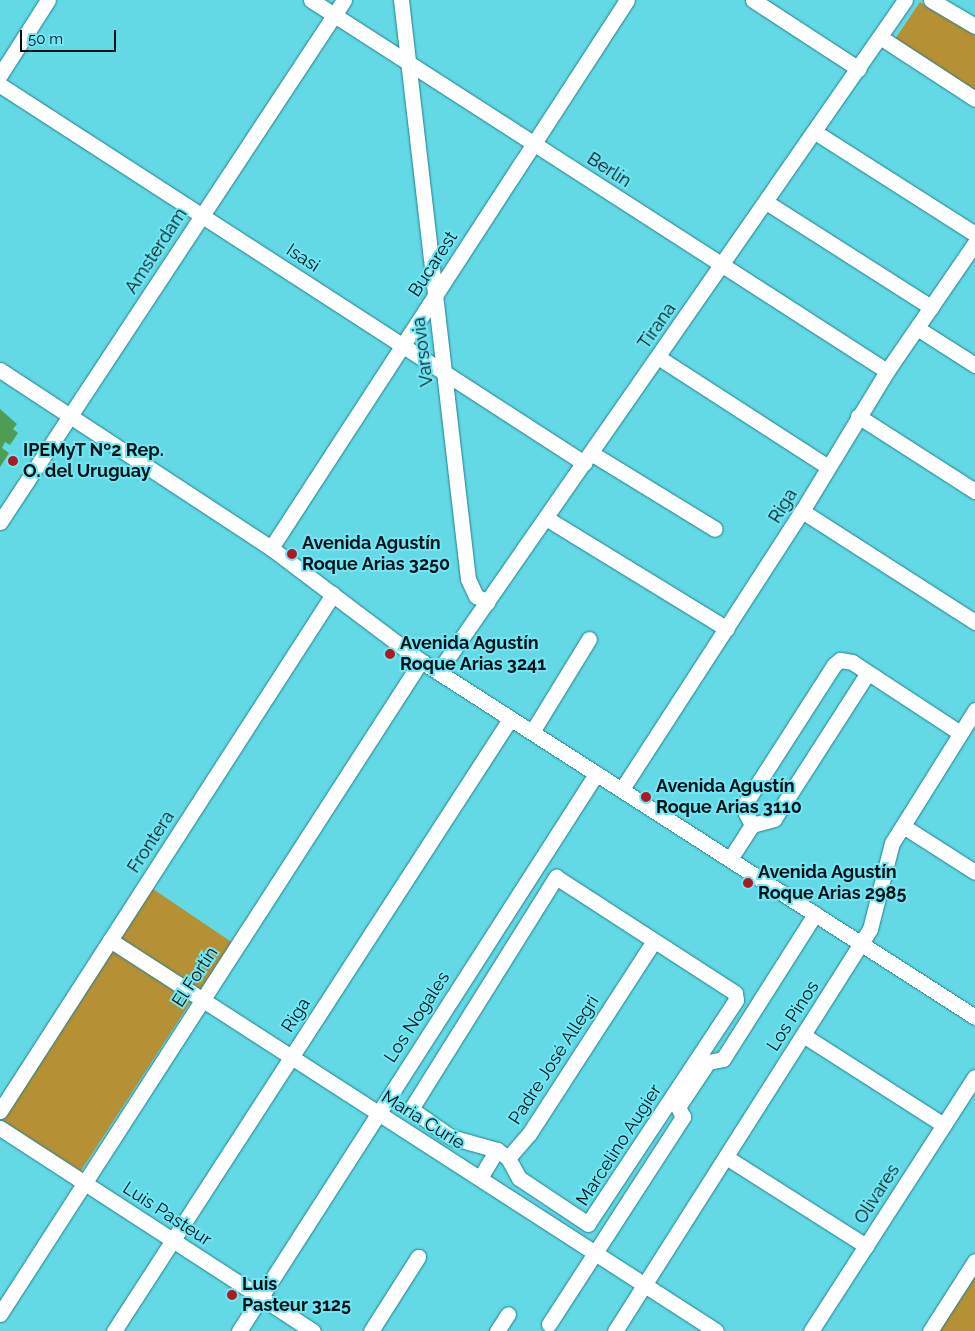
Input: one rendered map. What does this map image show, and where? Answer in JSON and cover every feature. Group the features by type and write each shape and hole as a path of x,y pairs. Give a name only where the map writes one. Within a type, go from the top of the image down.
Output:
{"street":[{"path":"0,75 48,0"},
{"name":"Berlín","path":"310,0 887,371"},
{"name":"Amsterdam","path":"0,522 344,0"},
{"name":"Varsovia","path":"401,0 468,579 476,596 487,602"},
{"name":"Bucarest","path":"271,548 627,0"},
{"path":"753,0 859,69"},
{"name":"Tirana","path":"438,672 816,132 905,0"},
{"path":"931,0 975,26"},
{"path":"880,37 975,99"},
{"name":"Isasi","path":"0,85 445,372 588,458 715,529"},
{"path":"816,132 975,234"},
{"path":"766,202 931,307"},
{"name":"Riga","path":"622,789 728,629 887,371 975,243"},
{"path":"918,328 975,365"},
{"path":"658,357 828,467"},
{"path":"0,370 271,548 421,661 975,1017"},
{"path":"858,416 975,491"},
{"path":"802,511 975,622"},
{"path":"546,518 728,629"},
{"name":"Frontera","path":"0,1111 332,594"},
{"path":"532,732 590,639"},
{"path":"752,825 745,811 746,802 834,665 845,659 960,733"},
{"name":"El Fortín","path":"0,1314 421,661"},
{"path":"730,859 752,825 774,819 867,674"},
{"name":"Los Pinos","path":"615,1331 862,944 875,916 887,854 975,710"},
{"name":"Riga","path":"114,1331 510,719"},
{"name":"Los Nogales","path":"239,1331 596,774"},
{"path":"903,826 975,872"},
{"path":"503,1154 451,1136 411,1109 552,880 561,878 654,941"},
{"path":"549,1324 683,1117 678,1107 708,1062 724,1059 815,914"},
{"name":"Maria Curie","path":"110,940 716,1331"},
{"name":"Marcelino Augier","path":"503,1154 519,1178 588,1224 737,996 654,941"},
{"name":"Padre José Allegri","path":"480,1178 503,1154 529,1134 654,941"},
{"path":"804,1035 944,1125"},
{"name":"Olivares","path":"811,1331 975,1077"},
{"name":"Luis Pasteur","path":"0,1128 313,1331"},
{"path":"726,1157 866,1246"},
{"path":"370,1331 418,1257"},
{"path":"930,1331 975,1262"},
{"path":"497,1331 508,1314"}],"shaded area":[{"path":"920,2 975,35 975,96 893,42"},
{"path":"150,887 234,943 201,992 117,936"},
{"path":"111,950 191,1002 81,1171 1,1119"},
{"path":"975,1277 975,1331 939,1331"}],"building":[{"path":"0,409 17,424 13,429 18,433 10,445 5,442 2,448 9,453 0,467"}],"place":[{"name":"IPEMyT Nº2 Rep. O. del Uruguay","path":"13,461"},
{"name":"Avenida Agustín Roque Arias 3250","path":"292,554"},
{"name":"Avenida Agustín Roque Arias 3241","path":"390,654"},
{"name":"Avenida Agustín Roque Arias 3110","path":"646,797"},
{"name":"Avenida Agustín Roque Arias 2985","path":"748,883"},
{"name":"Luis Pasteur 3125","path":"232,1295"}]}
